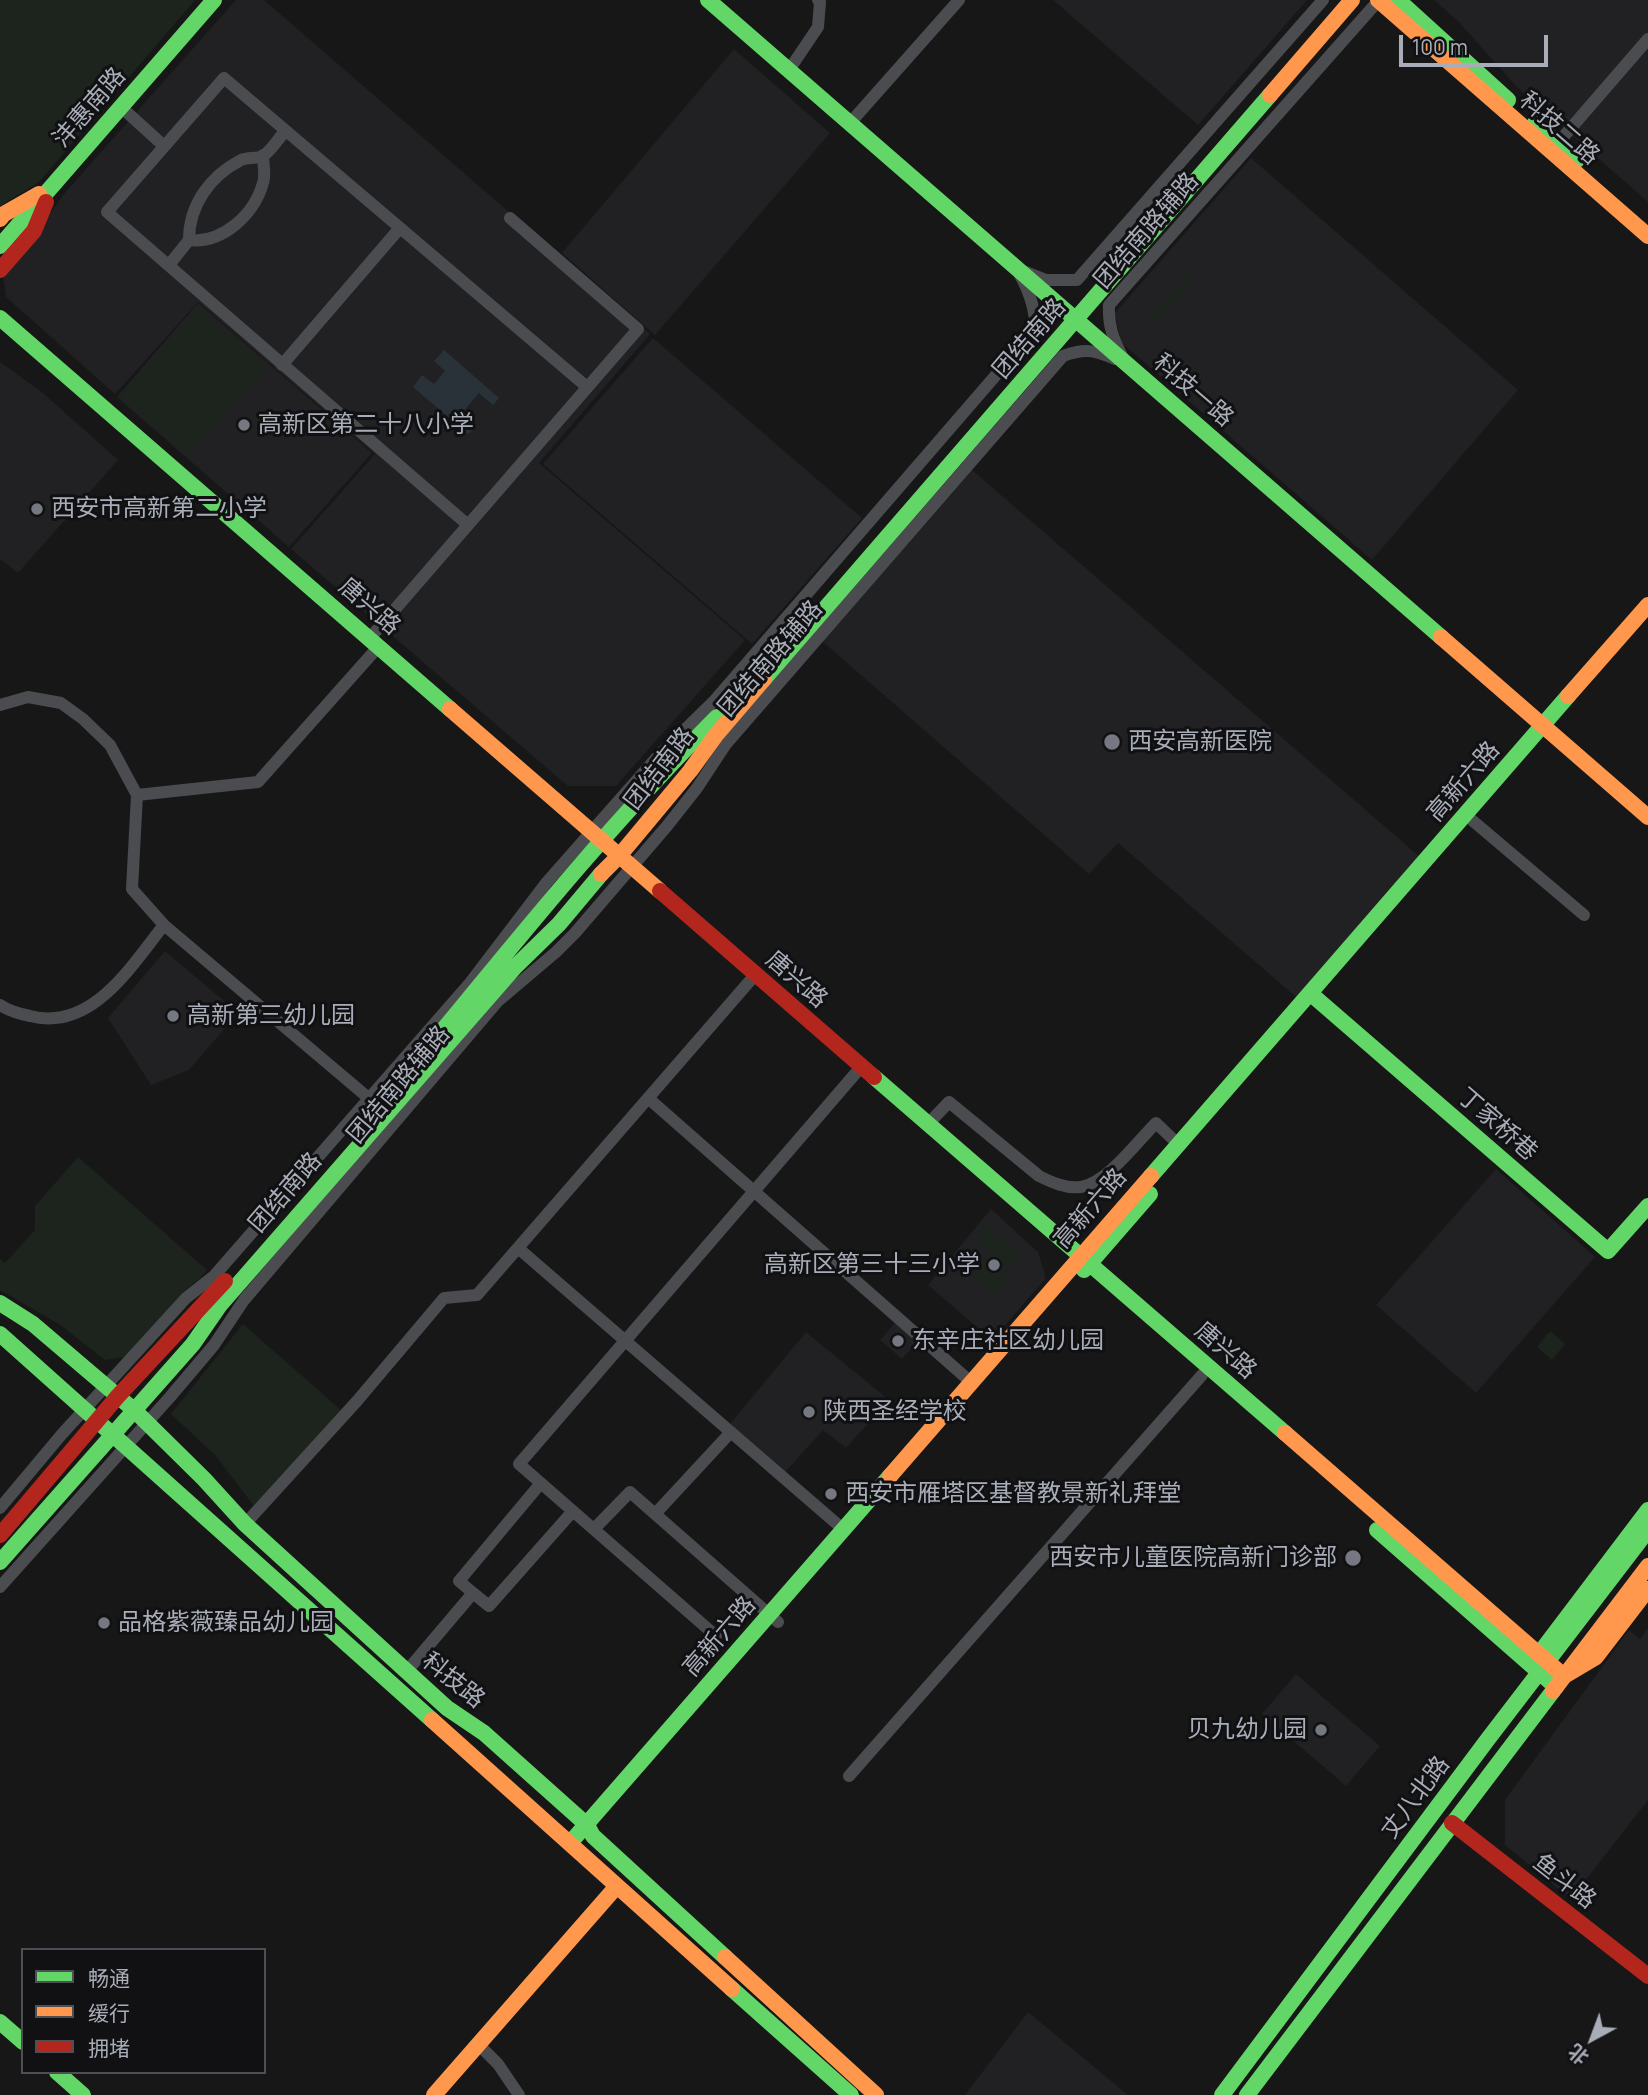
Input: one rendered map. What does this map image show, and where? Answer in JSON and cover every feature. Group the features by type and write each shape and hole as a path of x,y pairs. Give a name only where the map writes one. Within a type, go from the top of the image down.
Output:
{"main road":[{"name":"沣惠南路","path":"0,246 214,0"},
{"name":"科技一路","path":"708,0 1648,817"},
{"name":"团结南路","path":"0,1562 193,1344 220,1304 506,977 622,865 716,735 1338,0"},
{"name":"团结南路","path":"0,1535 90,1415 212,1296 594,840 709,726 1352,0"},
{"name":"科技二路","path":"1378,0 1648,236"},
{"name":"科技二路","path":"1398,0 1648,222"},
{"path":"0,219 52,186"},
{"path":"0,270 34,231 52,186"},
{"name":"唐兴路","path":"0,318 622,865 1560,1681"},
{"name":"唐兴路","path":"0,331 373,646"},
{"name":"高新六路","path":"774,1618 844,1530 972,1383 1082,1263 1178,1144 1474,821 1648,605"},
{"name":"高新六路","path":"575,1848 1547,729 1648,621"},
{"name":"丁家桥巷","path":"1314,997 1608,1251 1648,1206"},
{"name":"唐兴路","path":"858,1070 928,1124 1202,1375 1542,1663"},
{"name":"科技路","path":"0,1303 33,1324 113,1391 204,1479 245,1524 406,1672 447,1708 484,1734 876,2095"},
{"name":"科技路","path":"0,1334 851,2095"},
{"path":"1542,1663 1648,1510"},
{"name":"丈八北路","path":"1222,2095 1542,1663 1648,1530"},
{"name":"丈八北路","path":"1247,2095 1648,1566"},
{"path":"1560,1681 1596,1657 1648,1588"},
{"name":"鱼斗路","path":"1452,1823 1648,1976"},
{"path":"434,2095 617,1886"},
{"path":"0,2022 21,2040"},
{"path":"59,2074 83,2095"}],"street":[{"path":"789,70 818,27 818,0"},
{"path":"850,123 959,0"},
{"name":"团结南路辅路","path":"1016,268 1046,280 1077,280 1323,0"},
{"name":"团结南路辅路","path":"1126,363 1111,336 1109,305 1378,0"},
{"path":"1558,143 1648,39"},
{"path":"468,526 107,212 224,78 587,387"},
{"path":"121,107 164,146"},
{"path":"169,265 189,240 189,222 196,204 210,184 243,159 263,155 285,131"},
{"path":"189,240 203,242 219,237 244,215 256,199 264,181 263,155"},
{"path":"137,795 258,782 373,646 468,526 638,329 510,218"},
{"path":"282,365 399,229"},
{"name":"团结南路辅路","path":"594,840 659,755 715,701 1035,330 1036,316 1029,292 1016,268"},
{"name":"团结南路辅路","path":"0,1587 214,1345 244,1300 497,1002 555,952 622,865 697,788 726,744 1063,356 1080,350 1098,352 1126,363"},
{"path":"0,705 28,697 61,704 83,719 110,745 137,795 132,889 164,925 373,1102"},
{"path":"1474,821 1584,915"},
{"path":"0,1005 22,1014 51,1020 66,1018 81,1011 99,1001 115,985 164,925"},
{"path":"245,1524 357,1401 444,1298 477,1295 752,978"},
{"path":"716,1636 519,1464 858,1070"},
{"path":"648,1098 972,1383"},
{"path":"928,1124 949,1102 1038,1176 1069,1187 1081,1187 1101,1179 1156,1123 1178,1144"},
{"path":"518,1248 844,1530"},
{"path":"849,1776 1202,1375"},
{"path":"0,1508 90,1415"},
{"path":"655,1514 731,1432"},
{"path":"541,1483 459,1581 489,1606 573,1511"},
{"path":"594,1529 631,1492 774,1618"},
{"path":"406,1672 473,1593"},
{"path":"478,2044 498,2064 519,2095"}],"shaded area":[{"path":"0,0 195,0 39,182 0,206"},
{"path":"236,0 264,0 650,334 539,463 745,640 616,786 568,786 291,549 375,454 198,302 115,394 6,297 3,273 34,237 63,195"},
{"path":"1053,0 1307,0 1198,125"},
{"path":"1434,0 1648,0 1648,202 1515,85 1458,21"},
{"path":"734,49 830,133 655,335 562,253"},
{"path":"1251,158 1518,390 1372,560 1122,343 1114,314"},
{"path":"1191,270 1197,275 1156,324 1152,318 1153,314"},
{"name":"高新区第二十八小学","path":"198,303 372,453 289,547 117,397"},
{"path":"198,307 266,366 188,456 120,397"},
{"path":"653,338 862,518 752,644 543,464"},
{"path":"444,350 499,398 493,405 479,393 461,414 475,427 468,434 413,387 422,375 434,384 445,371 434,361"},
{"name":"西安市高新第二小学","path":"0,362 43,393 118,460 18,573 0,559"},
{"name":"西安高新医院","path":"972,470 1419,856 1296,997 1118,843 1089,874 822,641"},
{"name":"高新第三幼儿园","path":"165,951 238,1013 189,1070 151,1085 108,1018"},
{"path":"78,1157 207,1270 183,1292 126,1357 105,1360 59,1324 0,1290 0,1259 5,1263 35,1230 35,1206"},
{"path":"1496,1169 1595,1257 1476,1393 1376,1305"},
{"name":"高新区第三十三小学","path":"991,1209 1038,1252 1046,1278 992,1340 928,1285"},
{"path":"988,1224 1021,1252 1008,1269 974,1240"},
{"path":"979,1254 1008,1278 994,1295 965,1270"},
{"name":"东辛庄社区幼儿园","path":"895,1323 917,1342 902,1359 880,1340"},
{"path":"243,1324 341,1410 254,1506 215,1455 171,1414"},
{"path":"1550,1331 1565,1344 1552,1360 1537,1347"},
{"name":"陕西圣经学校","path":"806,1332 889,1400 846,1448 823,1430 785,1472 730,1424"},
{"path":"1648,1628 1648,1800 1571,1899 1505,1845 1505,1800 1629,1630 1640,1639"},
{"name":"贝九幼儿园","path":"1296,1674 1380,1746 1346,1786 1262,1714"},
{"path":"1028,2012 1128,2095 965,2095"}],"traffic: fast":[{"path":"0,246 214,0"},
{"path":"708,0 1441,637"},
{"path":"1398,0 1508,100"},
{"path":"764,679 1270,95"},
{"path":"1535,123 1577,160"},
{"path":"0,318 450,709"},
{"path":"1151,1176 1568,696"},
{"path":"434,1041 607,835 717,717"},
{"path":"0,1562 193,1344 220,1305 515,967 559,924 601,874"},
{"path":"1311,994 1608,1251 1648,1206"},
{"path":"874,1077 1285,1433"},
{"path":"1084,1270 1150,1194"},
{"path":"0,1303 33,1324 134,1410 245,1524 447,1708 484,1733 587,1825 593,1836 725,1957"},
{"path":"0,1334 432,1720"},
{"path":"570,1843 890,1476"},
{"path":"1539,1654 1648,1510"},
{"path":"1377,1530 1556,1687"},
{"path":"1222,2095 1648,1530"},
{"path":"1247,2095 1553,1691"},
{"path":"732,1989 851,2095"},
{"path":"0,2022 21,2040"},
{"path":"59,2074 83,2095"}],"traffic: slow":[{"path":"1270,95 1352,0"},
{"path":"1378,0 1648,236"},
{"path":"0,219 39,194"},
{"path":"1568,696 1648,605"},
{"path":"1441,637 1648,817"},
{"path":"601,874 620,855 764,679"},
{"path":"450,709 660,891"},
{"path":"890,1476 1151,1176"},
{"path":"1285,1433 1564,1676 1596,1657 1648,1589"},
{"path":"1553,1691 1648,1566"},
{"path":"432,1720 732,1989"},
{"path":"434,2095 617,1886"},
{"path":"725,1957 876,2095"}],"traffic: jam":[{"path":"0,270 34,231 46,202"},
{"path":"660,891 874,1077"},
{"path":"0,1535 118,1396 225,1281"},
{"path":"1452,1823 1648,1976"}],"place":[{"name":"高新区第二十八小学","path":"244,425"},
{"name":"西安市高新第二小学","path":"37,509"},
{"name":"西安高新医院","path":"1112,742"},
{"name":"高新第三幼儿园","path":"173,1016"},
{"name":"高新区第三十三小学","path":"994,1265"},
{"name":"东辛庄社区幼儿园","path":"898,1341"},
{"name":"陕西圣经学校","path":"809,1412"},
{"name":"西安市雁塔区基督教景新礼拜堂","path":"831,1494"},
{"name":"西安市儿童医院高新门诊部","path":"1353,1558"},
{"name":"品格紫薇臻品幼儿园","path":"104,1623"},
{"name":"贝九幼儿园","path":"1321,1730"}]}
